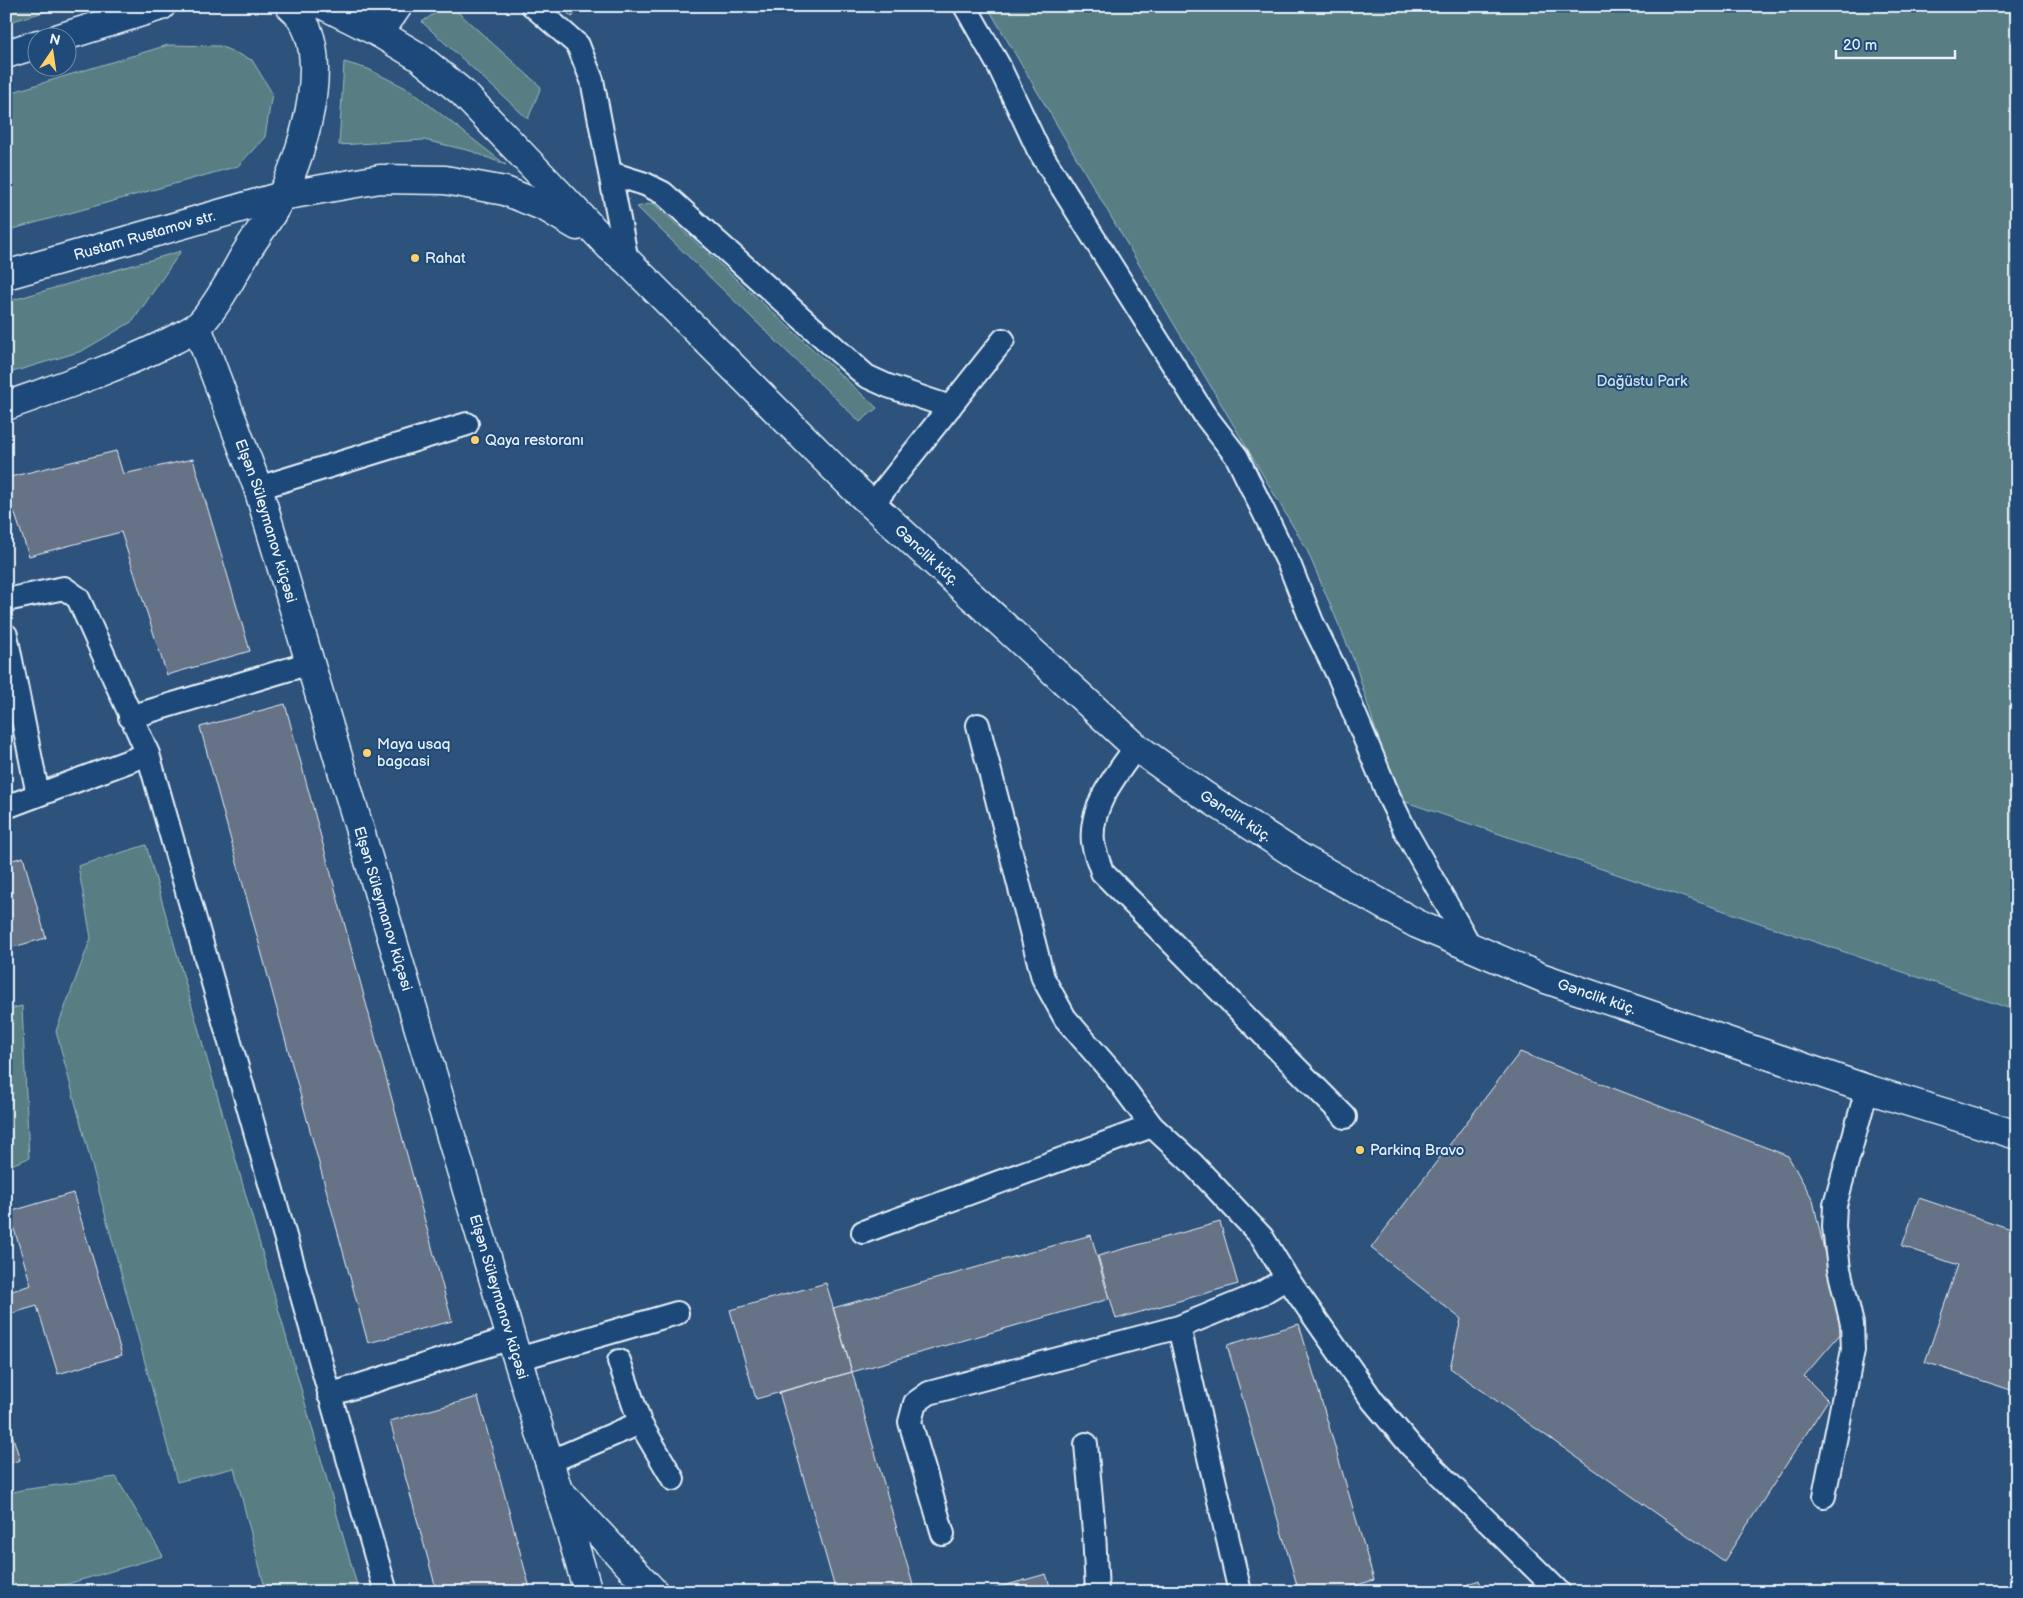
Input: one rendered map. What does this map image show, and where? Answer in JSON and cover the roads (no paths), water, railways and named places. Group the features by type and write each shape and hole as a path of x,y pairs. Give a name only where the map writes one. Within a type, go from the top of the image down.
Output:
{"main road":[{"path":"78,32 161,6"},
{"path":"6,406 138,358 197,327 231,281 240,262 282,196 300,149 310,109 314,72 311,36 299,13 290,6"},
{"path":"325,6 379,32 419,57 463,93 618,254"},
{"path":"379,32 398,6"},
{"path":"6,54 28,47"},
{"name":"Rustam Rustamov str.","path":"6,275 282,196 380,179 445,180 505,191 545,207 618,254"},
{"name":"Gənclik küç.","path":"618,254 872,505 1136,747 1202,794 1301,858 1418,924 1544,978 1867,1089 2017,1135"},
{"name":"Elşən Süleymanov küçəsi","path":"197,327 258,488 514,1349 560,1492 588,1592"},
{"name":"Elşən Süleymanov küçəsi","path":"560,1492 654,1592"}],"lane":[{"path":"533,6 578,46 592,80 610,173 618,254"},
{"path":"965,6 999,66 1038,149 1204,414 1237,457 1290,566 1312,622 1340,679 1390,799 1406,832 1470,946"},
{"path":"610,173 645,184 663,193 866,376 888,386 950,407"},
{"path":"872,505 1003,340"},
{"path":"258,488 467,424"},
{"path":"6,600 64,588 74,593 78,598 148,754 386,1592"},
{"path":"6,635 38,795"},
{"path":"130,717 310,663"},
{"path":"978,725 1043,978 1065,1018 1114,1075 1152,1126 1192,1163 1262,1238 1287,1278 1373,1401 1411,1446 1558,1592"},
{"path":"1136,747 1107,789 1094,818 1093,842 1102,872 1345,1117"},
{"path":"6,806 148,754"},
{"path":"1824,1496 1853,1350 1852,1324 1839,1269 1835,1236 1835,1205 1867,1089"},
{"path":"863,1232 1152,1126"},
{"path":"943,1534 910,1422 915,1403 929,1393 1179,1327 1262,1293 1287,1278"},
{"path":"329,1395 514,1349 677,1313"},
{"path":"1179,1327 1240,1592"},
{"path":"619,1361 640,1423 673,1479"},
{"path":"549,1462 640,1423"},
{"path":"1086,1444 1094,1532 1096,1592"}],"place":[{"name":"Rahat","path":"415,258"},
{"name":"Qaya restoranı","path":"475,440"},
{"name":"Maya usaq bagcasi","path":"367,753"},
{"name":"Parkinq Bravo","path":"1360,1150"}],"park label":[{"name":"Dağüstu Park","path":"1642,381"}]}
